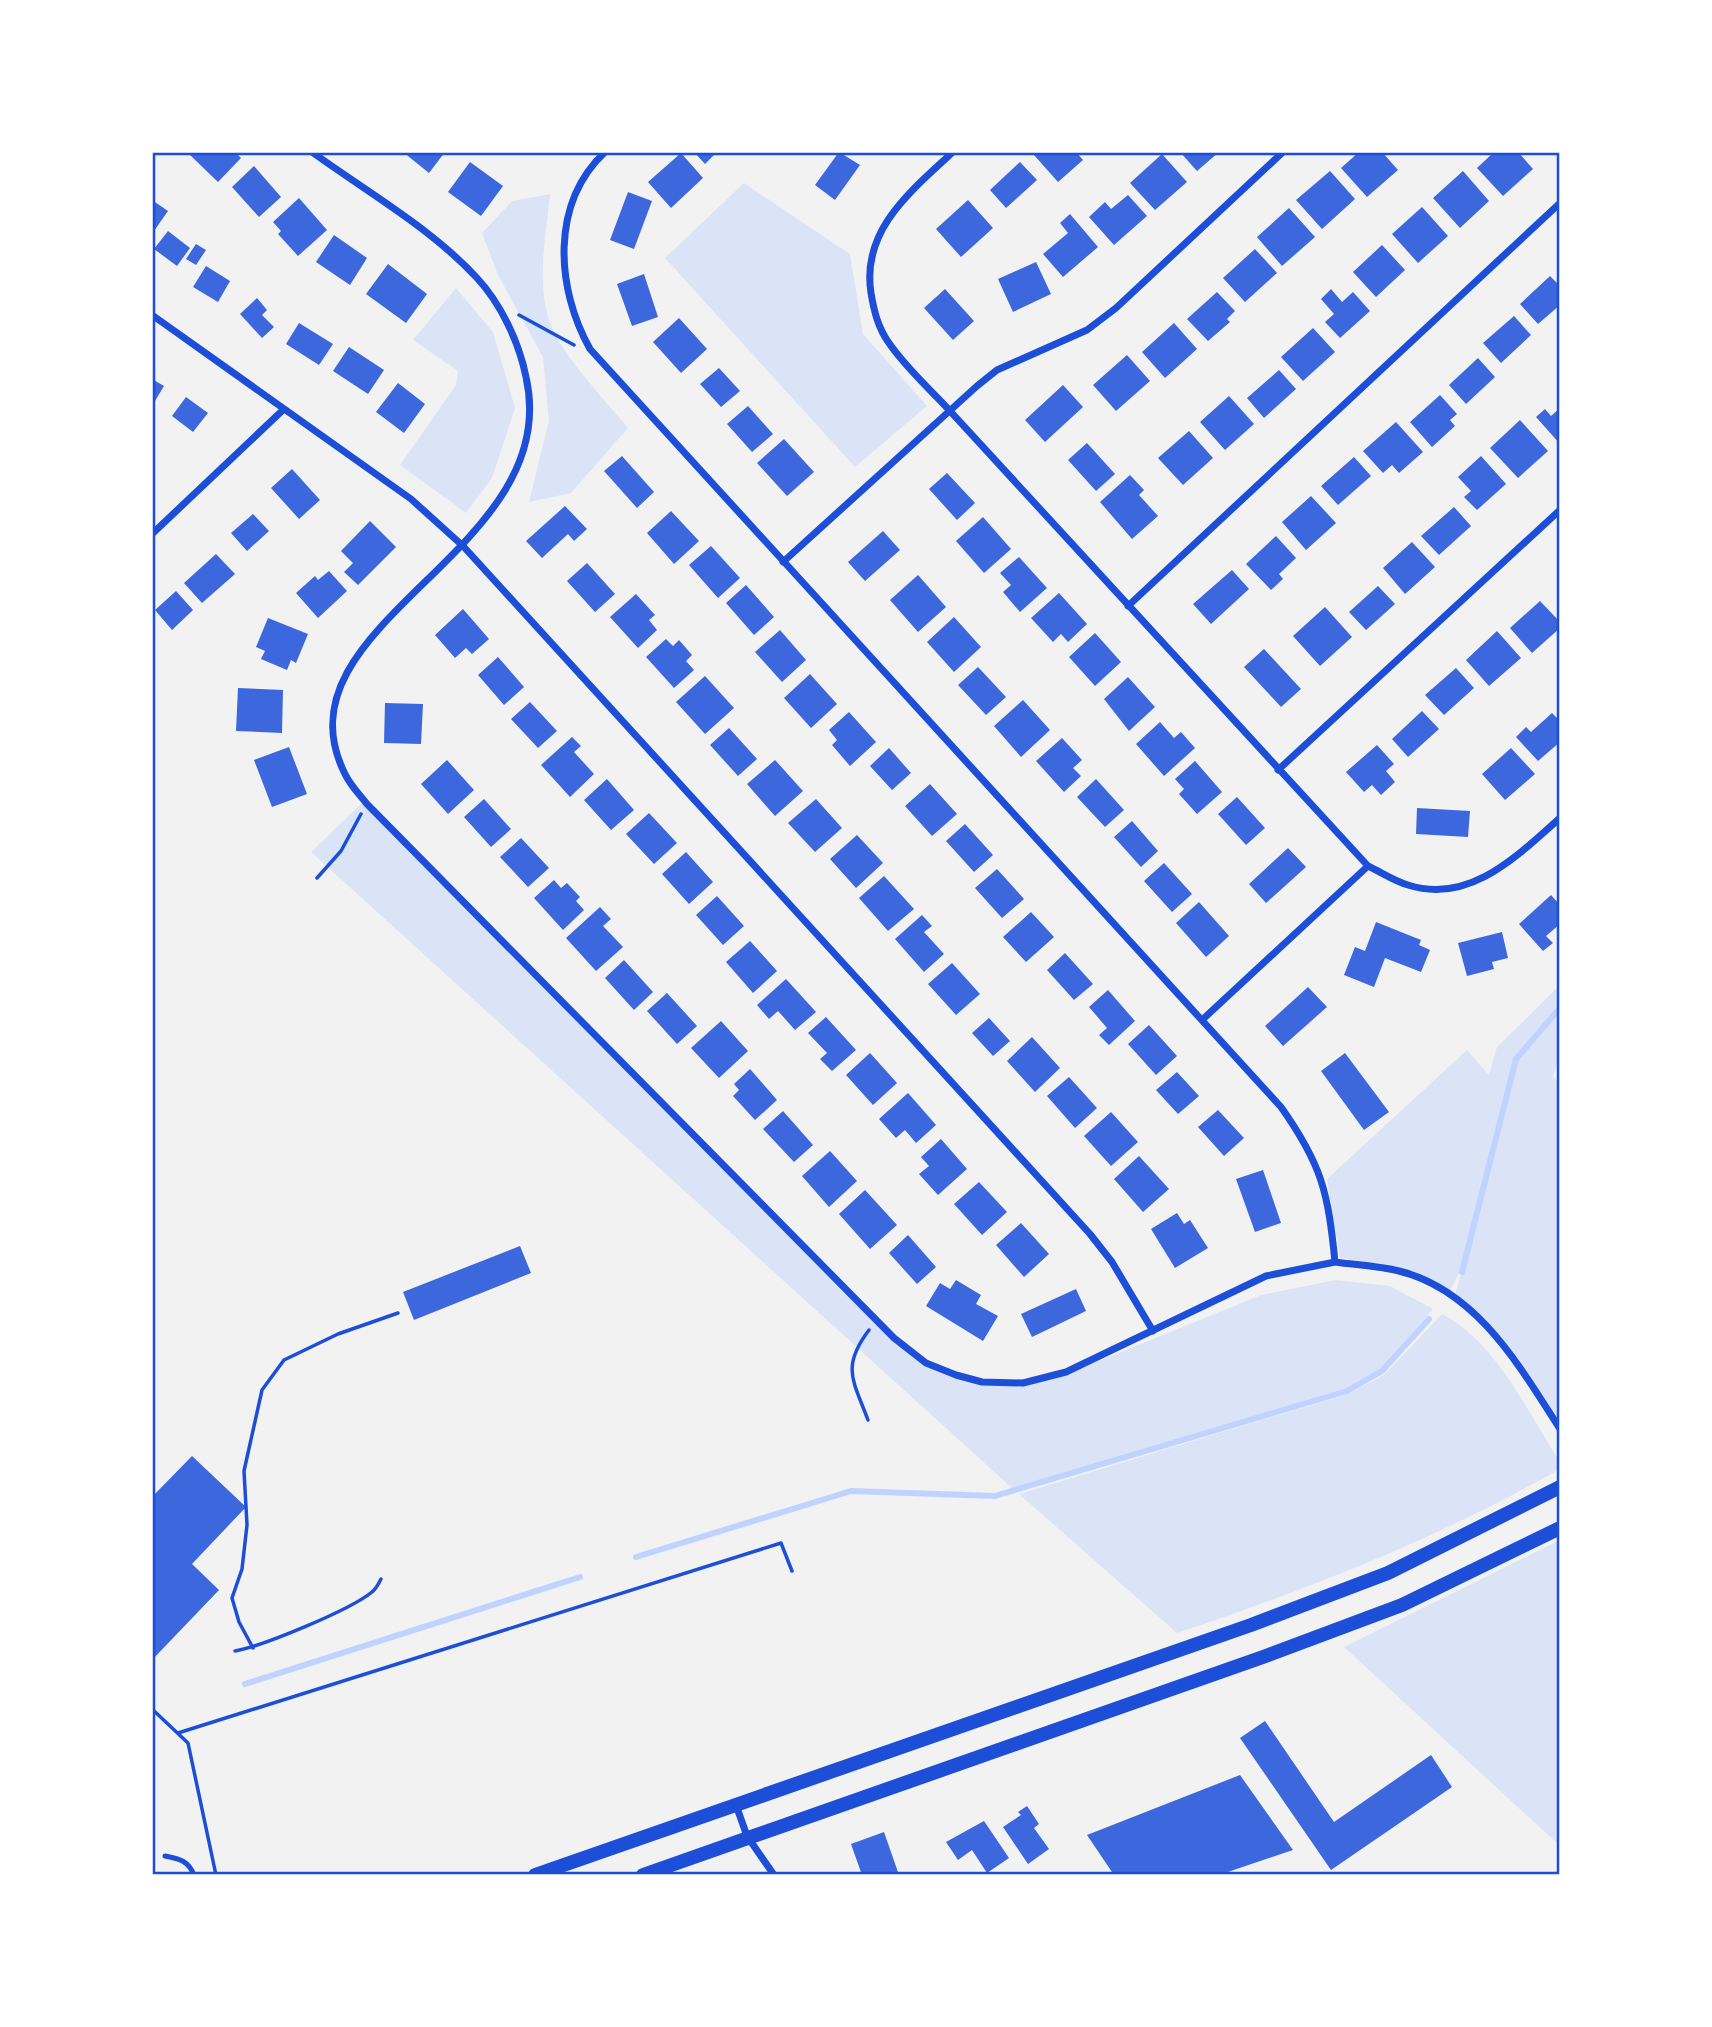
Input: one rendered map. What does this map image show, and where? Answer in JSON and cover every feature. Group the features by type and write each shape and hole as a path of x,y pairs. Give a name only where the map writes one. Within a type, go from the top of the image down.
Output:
{"main road":[{"path":"535,1875 1251,1625 1388,1573 1560,1487"},
{"path":"643,1875 747,1836 1264,1657 1402,1605 1560,1528"}],"street":[{"path":"312,152 442,245 478,279 493,300 522,356 530,392 526,448 506,491 463,546 368,639 352,659 337,691 333,718 335,746 345,774 367,804 894,1338 926,1363 982,1382 1023,1383 1066,1372 1266,1276 1335,1262 1400,1271 1434,1284 1466,1306 1508,1350 1560,1429"},
{"path":"606,152 577,191 564,237 564,281 576,324 597,357 1281,1107 1317,1165 1329,1199 1335,1262"},
{"path":"953,152 900,202 883,225 870,270 874,314 889,344 950,411 1368,866 1408,885 1443,890 1475,883 1505,867 1560,818"},
{"path":"783,562 997,370 1087,330 1116,308 1283,152"},
{"path":"1128,606 1560,203"},
{"path":"152,315 411,499 463,546 1090,1234 1112,1262 1153,1331"},
{"path":"152,534 284,409"},
{"path":"1278,770 1560,510"},
{"path":"1202,1020 1368,866"},
{"path":"736,1805 747,1836 774,1875"}],"lane":[{"path":"165,1856 183,1860 191,1866 194,1875"}],"path":[{"path":"493,300 597,357"},
{"path":"317,878 341,851 367,804"},
{"path":"253,1648 239,1622 232,1598 242,1569 247,1525 244,1471 262,1390 284,1360 338,1334 398,1313"},
{"path":"868,1420 852,1376 853,1352 877,1320"},
{"path":"178,1733 781,1543 792,1571"},
{"path":"235,1651 253,1648 374,1592 381,1579"},
{"path":"152,1709 188,1743 216,1875"}],"shaded area":[{"path":"744,183 850,254 863,334 927,406 855,467 665,258"},
{"path":"550,194 543,275 550,323 574,363 628,428 571,493 529,502 549,421 543,357 498,275 482,233 512,201"},
{"path":"456,288 493,332 515,408 492,478 466,513 400,465 456,385 458,371 413,340"},
{"path":"362,803 927,1367 952,1377 993,1385 1067,1374 1261,1295 1335,1280 1390,1286 1433,1309 1380,1370 1347,1388 1012,1488 311,852"},
{"path":"1560,985 1560,1055 1553,1076 1560,1085 1560,1425 1511,1350 1455,1295 1493,1159 1491,1155 1459,1273 1449,1293 1401,1268 1340,1258 1327,1179 1467,1050 1489,1075 1497,1047"},
{"path":"1442,1314 1461,1326 1495,1360 1560,1462 1560,1469 1467,1518 1373,1560 1177,1633 1019,1494 1348,1394 1384,1375"},
{"path":"1560,1540 1560,1846 1344,1647"}],"building":[{"path":"193,152 235,152 241,158 218,182 190,155"},
{"path":"403,152 445,152 429,173"},
{"path":"694,152 717,152 705,164"},
{"path":"839,152 860,165 835,200 815,185"},
{"path":"1038,152 1076,152 1083,160 1058,182 1034,155"},
{"path":"1180,152 1219,152 1197,171"},
{"path":"1359,152 1382,152 1398,170 1367,197 1341,168"},
{"path":"1494,152 1518,152 1533,169 1503,196 1477,168"},
{"path":"681,153 703,178 671,208 648,182"},
{"path":"1162,154 1187,182 1155,210 1130,183"},
{"path":"470,162 503,186 481,216 448,192"},
{"path":"1020,162 1037,180 1006,208 990,190"},
{"path":"254,166 281,197 259,217 232,187"},
{"path":"1330,171 1355,199 1322,229 1296,200"},
{"path":"1463,171 1489,201 1460,228 1433,198"},
{"path":"628,192 652,201 634,249 610,240"},
{"path":"1128,195 1147,216 1114,245 1089,217 1105,202 1111,209"},
{"path":"299,198 327,230 298,256 278,234 281,231 273,222"},
{"path":"152,200 168,211 154,231 152,229"},
{"path":"968,200 993,228 961,257 936,229"},
{"path":"1422,207 1448,236 1418,263 1392,234"},
{"path":"1289,208 1315,237 1282,266 1257,237"},
{"path":"1070,214 1098,247 1063,277 1043,254 1068,233 1060,223"},
{"path":"168,231 190,248 177,266 154,249"},
{"path":"334,235 367,258 350,285 316,262"},
{"path":"196,244 206,250 196,265 186,259"},
{"path":"1382,245 1405,270 1376,297 1353,272"},
{"path":"1255,249 1277,273 1245,302 1223,278"},
{"path":"1036,262 1051,294 1013,312 998,279"},
{"path":"388,264 427,294 406,323 366,294"},
{"path":"206,266 230,281 218,302 193,287"},
{"path":"644,274 658,317 632,326 617,284"},
{"path":"1550,276 1560,286 1560,305 1538,324 1520,304"},
{"path":"945,289 974,321 953,340 924,308"},
{"path":"1331,289 1342,302 1353,292 1370,311 1340,338 1325,322 1334,314 1321,299"},
{"path":"1217,292 1235,311 1227,319 1230,322 1208,341 1187,319"},
{"path":"257,298 267,310 262,315 274,327 262,338 240,314"},
{"path":"1514,316 1531,335 1501,363 1483,343"},
{"path":"679,318 707,349 681,373 653,342"},
{"path":"299,323 333,344 319,365 286,344"},
{"path":"1174,323 1197,349 1165,378 1142,352"},
{"path":"1313,328 1335,352 1303,381 1281,357"},
{"path":"349,347 384,370 368,394 333,371"},
{"path":"1127,355 1150,381 1116,411 1093,385"},
{"path":"1478,358 1495,377 1466,404 1449,385"},
{"path":"719,368 740,391 721,407 700,384"},
{"path":"1279,370 1296,389 1264,418 1247,398"},
{"path":"152,379 164,386 152,406"},
{"path":"398,383 425,404 404,433 376,412"},
{"path":"1063,385 1083,407 1045,442 1025,420"},
{"path":"1440,395 1457,414 1450,420 1455,426 1432,447 1410,422"},
{"path":"1229,396 1254,424 1225,450 1200,422"},
{"path":"186,397 208,413 193,432 172,416"},
{"path":"748,406 773,434 752,452 727,424"},
{"path":"1560,408 1560,444 1536,417 1545,409 1551,416"},
{"path":"1520,420 1548,451 1518,478 1490,448"},
{"path":"1396,422 1423,452 1399,473 1392,465 1383,473 1363,451"},
{"path":"1189,431 1213,458 1183,485 1158,458"},
{"path":"784,439 814,472 787,496 757,463"},
{"path":"1087,443 1115,474 1096,491 1068,460"},
{"path":"622,456 654,492 637,508 604,471"},
{"path":"1481,456 1506,484 1477,510 1464,497 1471,491 1458,477"},
{"path":"1354,457 1371,476 1338,505 1321,486"},
{"path":"292,469 320,500 299,519 271,488"},
{"path":"947,473 975,503 957,520 929,489"},
{"path":"1130,475 1144,490 1139,495 1158,516 1132,539 1100,502"},
{"path":"1311,496 1336,523 1306,550 1282,522"},
{"path":"565,506 587,529 574,541 568,534 542,558 526,541"},
{"path":"1454,507 1471,526 1439,555 1421,536"},
{"path":"671,511 699,541 674,564 647,533"},
{"path":"253,514 269,531 247,551 231,533"},
{"path":"983,517 1011,549 984,573 956,541"},
{"path":"370,521 396,547 358,585 344,572 353,563 341,551"},
{"path":"883,531 900,550 865,581 848,562"},
{"path":"1276,536 1296,558 1279,574 1283,579 1271,590 1246,564"},
{"path":"1412,542 1435,567 1405,594 1383,568"},
{"path":"711,546 740,578 718,598 689,565"},
{"path":"216,554 235,574 202,603 184,583"},
{"path":"1019,557 1047,588 1020,612 1003,592 1011,585 1000,573"},
{"path":"587,563 615,594 595,612 567,581"},
{"path":"1232,570 1249,589 1211,624 1193,604"},
{"path":"329,571 347,591 318,618 296,593 315,576 318,580"},
{"path":"918,575 946,607 918,632 890,600"},
{"path":"746,585 774,617 754,635 726,603"},
{"path":"1378,586 1395,604 1366,630 1349,612"},
{"path":"176,591 193,610 172,630 155,610"},
{"path":"1059,593 1087,624 1068,642 1061,634 1053,642 1031,618"},
{"path":"636,594 655,615 649,620 657,630 638,648 610,617"},
{"path":"1540,601 1560,622 1560,628 1532,653 1510,628"},
{"path":"1325,607 1352,637 1320,666 1293,636"},
{"path":"463,609 489,639 472,654 466,648 455,658 435,635"},
{"path":"954,617 981,647 954,672 927,642"},
{"path":"268,618 308,634 296,663 291,660 287,670 261,659 265,651 256,647"},
{"path":"780,630 806,660 782,682 755,652"},
{"path":"1497,631 1521,658 1489,686 1466,660"},
{"path":"1095,633 1121,662 1095,686 1069,657"},
{"path":"666,639 673,646 679,640 692,655 686,661 694,670 674,688 646,657"},
{"path":"1264,649 1301,689 1281,707 1244,667"},
{"path":"498,657 524,687 504,705 478,675"},
{"path":"978,667 1006,697 986,715 958,685"},
{"path":"1456,668 1474,688 1444,715 1425,695"},
{"path":"810,674 837,704 811,728 784,698"},
{"path":"705,676 734,708 705,734 676,702"},
{"path":"1128,677 1155,707 1129,731 1104,699"},
{"path":"238,688 283,690 282,733 236,731"},
{"path":"1023,700 1050,730 1021,757 994,726"},
{"path":"530,702 557,731 538,748 511,719"},
{"path":"385,703 423,704 421,744 384,743"},
{"path":"1422,711 1439,729 1408,757 1392,739"},
{"path":"849,712 876,742 850,766 832,745 837,740 829,730"},
{"path":"1552,713 1560,721 1560,742 1538,761 1516,737 1526,727 1531,732"},
{"path":"1160,722 1174,738 1181,732 1195,748 1164,776 1136,744"},
{"path":"729,728 757,759 738,776 710,745"},
{"path":"572,737 581,746 574,752 594,774 570,797 541,765"},
{"path":"1062,738 1082,760 1073,768 1081,776 1064,792 1036,761"},
{"path":"1377,745 1394,764 1386,771 1395,782 1381,795 1372,785 1364,792 1346,772"},
{"path":"289,747 307,794 272,807 254,760"},
{"path":"889,748 911,773 892,790 870,766"},
{"path":"1511,748 1535,774 1505,800 1482,774"},
{"path":"447,760 474,790 448,814 421,784"},
{"path":"775,760 803,791 775,816 747,784"},
{"path":"1195,761 1222,792 1197,814 1179,794 1184,789 1175,779"},
{"path":"607,779 634,810 611,830 584,800"},
{"path":"1096,779 1124,810 1105,827 1077,797"},
{"path":"930,784 957,814 932,836 905,806"},
{"path":"1237,797 1265,828 1246,845 1218,814"},
{"path":"484,799 511,829 491,847 464,817"},
{"path":"816,799 842,828 815,852 788,823"},
{"path":"1417,808 1470,811 1468,837 1416,834"},
{"path":"649,813 677,843 654,864 626,834"},
{"path":"1132,821 1158,851 1141,867 1114,837"},
{"path":"965,824 993,855 974,872 946,841"},
{"path":"857,835 883,863 856,888 830,859"},
{"path":"521,838 549,868 528,887 500,857"},
{"path":"1288,848 1306,867 1266,903 1249,884"},
{"path":"686,852 713,882 689,904 662,874"},
{"path":"1164,863 1192,894 1172,912 1144,881"},
{"path":"997,869 1024,899 1002,918 975,888"},
{"path":"884,876 914,909 888,931 859,898"},
{"path":"554,880 561,888 567,883 580,897 576,901 584,910 563,930 534,898"},
{"path":"1551,895 1560,905 1560,924 1546,936 1553,943 1543,951 1519,924"},
{"path":"717,896 744,926 723,945 696,915"},
{"path":"1199,902 1229,936 1206,957 1176,923"},
{"path":"600,907 611,919 603,926 623,947 596,971 566,938"},
{"path":"1031,912 1054,937 1026,962 1003,937"},
{"path":"922,915 932,926 924,932 944,954 924,972 895,939"},
{"path":"1376,922 1421,940 1419,945 1430,950 1421,972 1385,958 1374,987 1344,975 1355,947 1365,951"},
{"path":"1502,932 1508,958 1492,962 1494,969 1467,976 1458,943"},
{"path":"750,941 777,971 753,993 726,962"},
{"path":"1065,953 1093,984 1074,1000 1047,970"},
{"path":"624,960 653,992 634,1010 605,978"},
{"path":"952,963 980,994 956,1015 928,984"},
{"path":"786,979 816,1012 795,1030 778,1011 769,1019 757,1005"},
{"path":"1308,987 1327,1007 1283,1046 1265,1026"},
{"path":"1108,990 1135,1021 1109,1045 1099,1035 1107,1028 1089,1007"},
{"path":"667,993 697,1026 677,1044 647,1011"},
{"path":"826,1017 856,1050 832,1071 820,1059 827,1053 808,1033"},
{"path":"989,1018 1010,1041 993,1056 972,1033"},
{"path":"721,1021 748,1051 719,1078 691,1048"},
{"path":"1149,1025 1177,1056 1156,1075 1128,1044"},
{"path":"1032,1037 1060,1068 1035,1092 1007,1061"},
{"path":"870,1053 897,1083 873,1105 846,1075"},
{"path":"1345,1053 1389,1112 1364,1130 1321,1071"},
{"path":"750,1069 777,1100 755,1120 733,1096 739,1090 734,1084"},
{"path":"1177,1072 1199,1096 1178,1114 1156,1090"},
{"path":"1069,1077 1097,1108 1075,1128 1047,1096"},
{"path":"908,1093 936,1125 916,1143 905,1130 896,1138 879,1119"},
{"path":"1218,1110 1244,1138 1224,1156 1198,1127"},
{"path":"783,1111 813,1145 794,1162 763,1129"},
{"path":"1111,1112 1138,1142 1111,1166 1084,1136"},
{"path":"941,1139 967,1169 938,1195 919,1174 929,1166 921,1157"},
{"path":"830,1151 857,1181 829,1207 802,1176"},
{"path":"1139,1156 1169,1189 1143,1212 1114,1179"},
{"path":"1263,1170 1281,1223 1255,1232 1236,1179"},
{"path":"979,1182 1007,1212 982,1235 954,1204"},
{"path":"865,1190 897,1225 870,1249 839,1214"},
{"path":"1177,1213 1184,1224 1190,1220 1208,1248 1175,1268 1151,1229"},
{"path":"1021,1223 1049,1254 1024,1277 996,1245"},
{"path":"908,1235 936,1267 917,1284 889,1253"},
{"path":"520,1246 531,1273 414,1320 403,1292"},
{"path":"956,1280 981,1295 976,1304 998,1316 983,1341 926,1306 940,1283 950,1289"},
{"path":"1076,1289 1086,1311 1032,1337 1021,1314"},
{"path":"192,1456 246,1507 192,1564 219,1590 152,1660 152,1497"},
{"path":"1265,1721 1334,1822 1431,1755 1452,1787 1331,1870 1240,1738"},
{"path":"1240,1775 1293,1850 1219,1875 1114,1875 1087,1835"},
{"path":"1027,1806 1039,1824 1034,1828 1049,1849 1028,1864 1003,1827 1021,1815 1018,1812"},
{"path":"984,1821 1009,1858 987,1873 972,1850 958,1860 946,1842"},
{"path":"884,1832 899,1875 862,1875 851,1844"}],"waterway":[{"path":"1462,1272 1516,1059 1560,1008"},
{"path":"636,1557 851,1491 995,1496 1347,1391 1382,1371 1429,1319"},
{"path":"245,1684 580,1577"}]}
